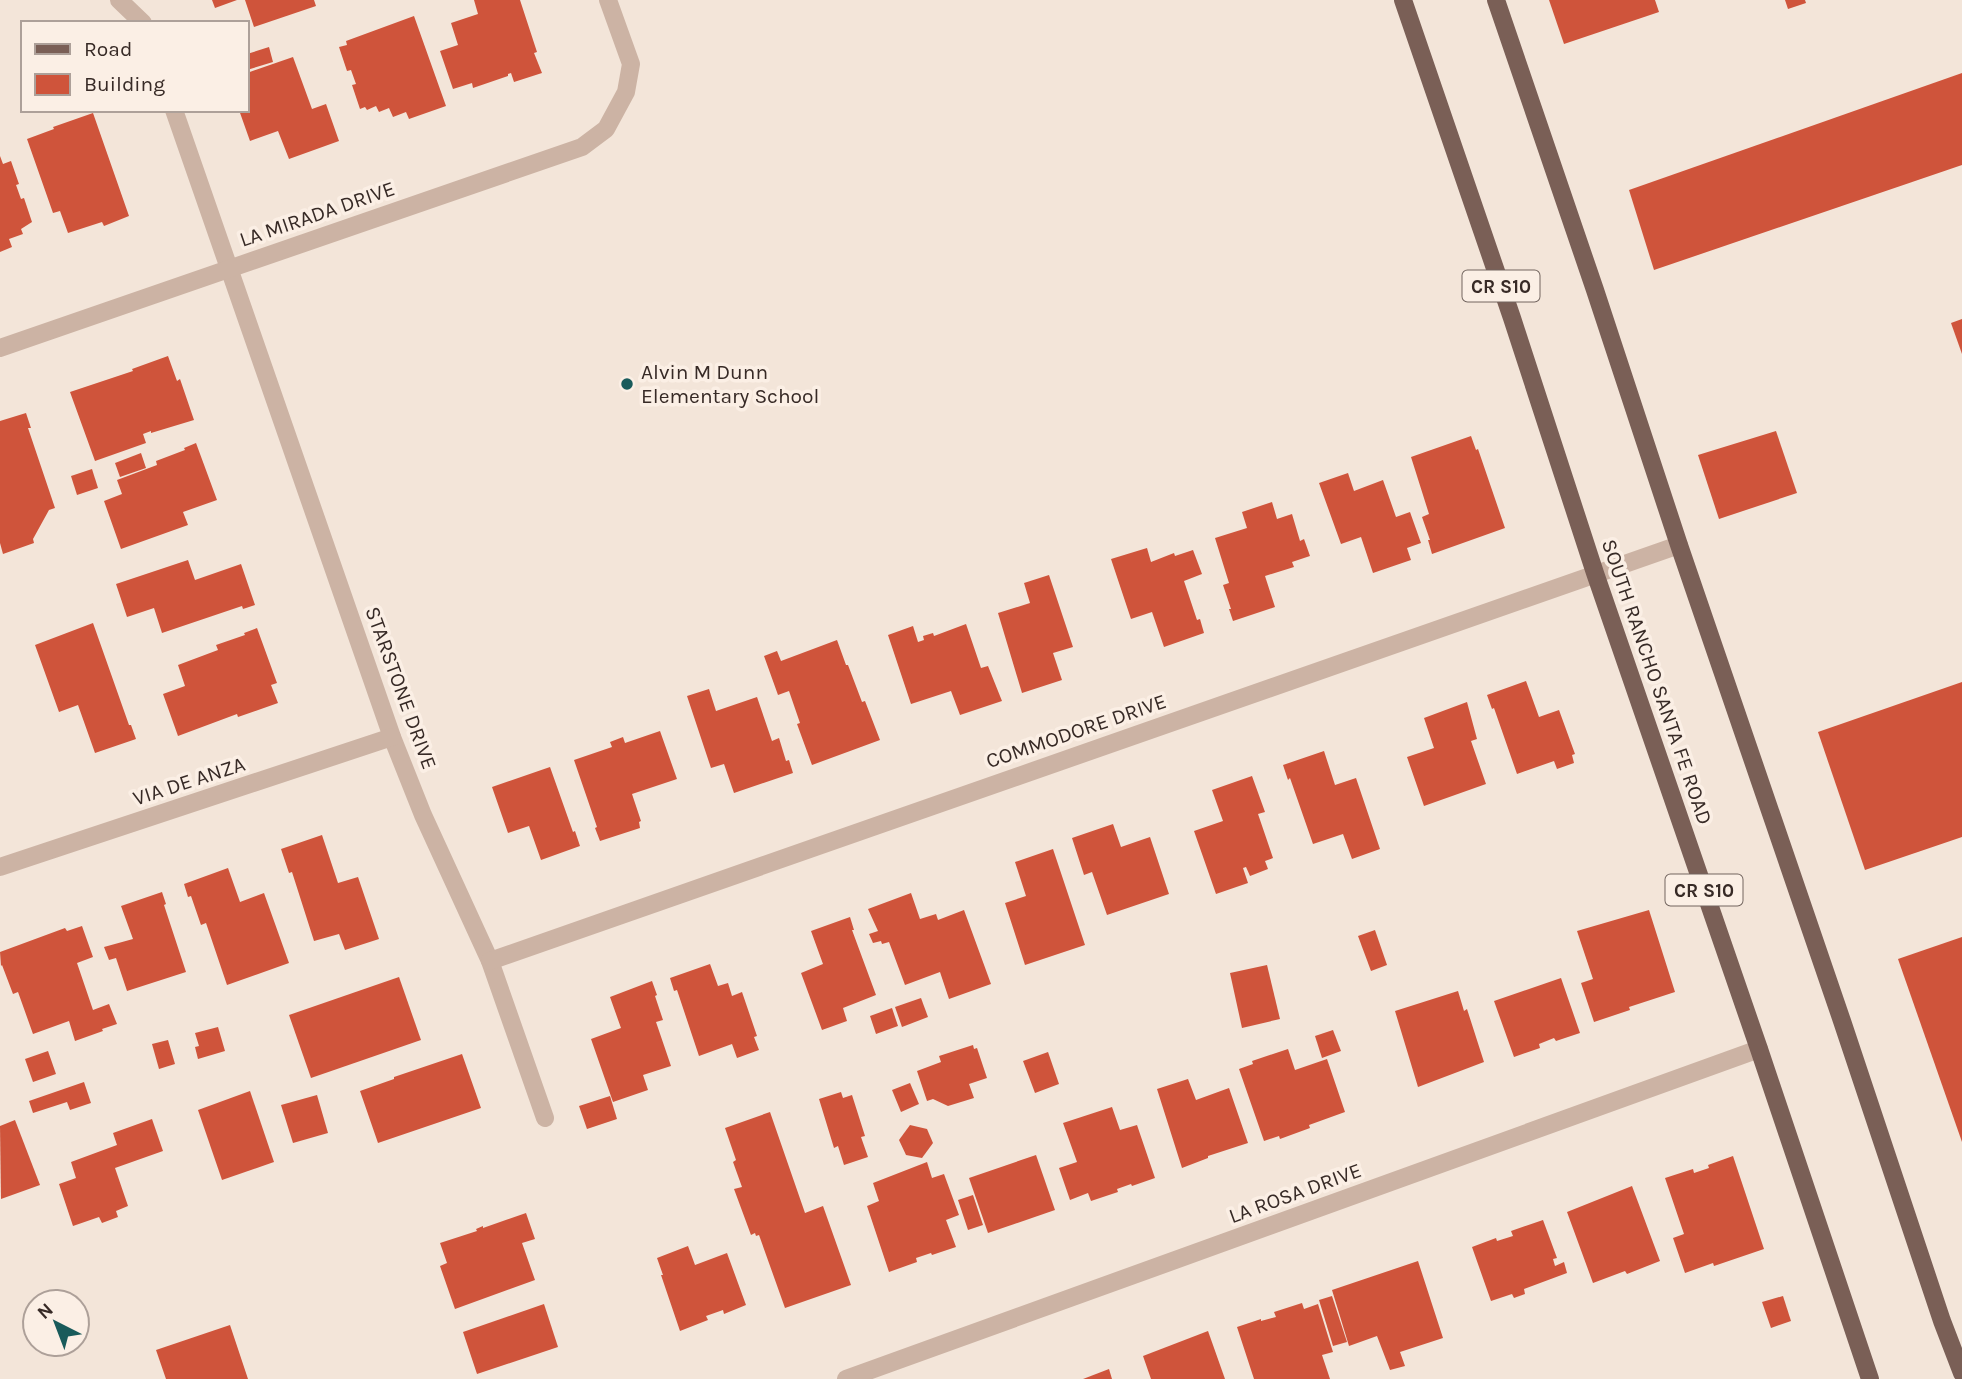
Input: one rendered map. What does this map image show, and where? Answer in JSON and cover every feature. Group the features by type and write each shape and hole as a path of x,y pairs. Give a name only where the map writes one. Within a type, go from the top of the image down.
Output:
{"main road":[{"name":"SOUTH RANCHO SANTA FE ROAD","path":"1403,0 1870,1379"},
{"path":"1496,0 1942,1321 1962,1373"}],"street":[{"path":"119,0 141,21"},
{"name":"LA MIRADA DRIVE","path":"0,348 582,148 606,129 626,92 631,64 608,0"},
{"name":"STARSTONE DRIVE","path":"175,112 392,737 423,814 489,961 545,1118"},
{"name":"COMMODORE DRIVE","path":"489,961 1679,545"},
{"name":"VIA DE ANZA","path":"0,867 392,737"},
{"name":"LA ROSA DRIVE","path":"846,1379 1759,1049"}],"building":[{"path":"212,0 237,0 215,8"},
{"path":"245,0 314,0 316,6 254,27"},
{"path":"474,0 520,0 542,73 514,82 511,73 473,88 472,83 453,89 440,51 458,45 451,23 478,14"},
{"path":"1549,0 1655,0 1659,12 1564,44"},
{"path":"1785,0 1805,0 1806,3 1788,9"},
{"path":"414,16 446,106 409,119 406,112 393,117 389,108 379,112 376,106 367,110 365,107 360,109 352,85 356,84 351,70 347,71 339,47 347,45 346,41"},
{"path":"269,47 273,62 248,70 248,54"},
{"path":"293,57 312,109 326,104 339,141 289,159 278,131 250,141 240,112 248,112 248,73"},
{"path":"1962,73 1962,165 1654,270 1629,190"},
{"path":"93,113 129,216 104,226 102,222 68,233 60,211 53,213 27,139"},
{"path":"0,156 3,164 11,161 19,184 16,185 21,199 24,198 32,222 21,229 23,234 9,239 12,247 0,252"},
{"path":"1962,319 1962,354 1951,323"},
{"path":"168,356 177,381 180,379 194,420 143,434 146,443 95,461 70,392"},
{"path":"26,413 31,428 28,428 55,508 49,510 33,539 34,543 3,554 0,543 0,421"},
{"path":"1776,431 1797,493 1719,519 1698,455"},
{"path":"1471,436 1505,528 1432,554 1422,517 1429,514 1411,457"},
{"path":"196,443 217,500 183,512 188,525 121,549 104,501 122,494 117,480 157,465 156,461"},
{"path":"141,453 146,468 120,477 115,463"},
{"path":"92,469 98,488 77,495 71,476"},
{"path":"1348,473 1354,491 1383,480 1396,517 1410,512 1421,543 1407,548 1411,560 1373,573 1361,537 1341,544 1319,483"},
{"path":"1272,502 1277,519 1292,514 1300,541 1304,539 1310,556 1292,562 1294,567 1265,576 1275,607 1233,621 1223,585 1229,583 1215,538 1247,528 1242,512"},
{"path":"1147,548 1151,562 1174,553 1175,556 1193,550 1202,574 1184,581 1204,633 1164,647 1152,612 1131,619 1111,559"},
{"path":"188,560 195,580 241,564 255,605 243,609 242,606 162,633 154,608 127,617 116,584"},
{"path":"1049,575 1073,647 1053,653 1062,680 1022,693 998,613 1030,603 1024,583"},
{"path":"93,623 136,739 95,753 78,705 59,712 35,645"},
{"path":"966,624 981,668 988,666 1002,701 960,715 951,691 911,704 888,635 913,626 918,642 924,640 923,636 933,633 934,636"},
{"path":"257,628 277,683 271,685 278,703 238,717 237,714 178,736 163,694 185,686 178,665 218,650 216,645"},
{"path":"837,640 880,740 812,765 797,724 800,723 789,691 778,695 764,656 777,651 781,661"},
{"path":"1526,681 1539,717 1559,710 1575,754 1572,755 1574,763 1557,769 1554,761 1517,774 1487,695"},
{"path":"1962,682 1962,837 1865,870 1818,732"},
{"path":"709,689 716,711 757,697 772,741 779,738 793,773 734,793 724,764 711,768 687,696"},
{"path":"1467,702 1477,739 1471,741 1486,784 1424,806 1407,757 1434,748 1424,718"},
{"path":"660,731 677,779 632,794 641,821 640,828 600,841 574,760 612,747 610,742 623,737 625,743"},
{"path":"1324,751 1335,785 1356,778 1380,849 1352,859 1343,834 1313,844 1283,765"},
{"path":"550,767 580,846 541,860 529,826 508,833 492,787"},
{"path":"1252,776 1265,812 1258,814 1273,858 1265,861 1268,869 1250,876 1246,867 1243,868 1248,883 1216,894 1194,831 1223,821 1212,790"},
{"path":"1113,824 1121,847 1150,837 1169,894 1107,915 1092,872 1084,875 1072,838"},
{"path":"322,835 338,883 358,877 379,939 345,950 339,934 314,941 292,872 289,873 281,849"},
{"path":"1053,849 1085,945 1025,965 1005,903 1026,896 1015,862"},
{"path":"228,868 240,902 264,893 289,963 227,985 206,923 201,925 184,884"},
{"path":"162,892 186,972 127,991 116,958 109,960 104,947 133,939 121,906"},
{"path":"911,893 920,919 936,914 938,920 964,910 991,984 949,999 940,972 905,985 889,942 873,943 869,934 878,931 868,909"},
{"path":"1649,910 1675,992 1594,1022 1581,983 1593,979 1577,931"},
{"path":"850,917 852,930 876,995 843,1008 847,1021 822,1030 801,973 823,964 811,931"},
{"path":"82,926 93,957 77,963 93,1010 109,1004 117,1024 75,1041 69,1021 33,1034 18,992 13,994 1,966 0,952 65,928 67,931"},
{"path":"1375,930 1387,965 1371,971 1358,936"},
{"path":"1962,937 1962,1142 1898,959"},
{"path":"710,964 718,986 728,983 732,996 742,992 759,1050 737,1058 732,1044 699,1056 677,990 674,991 670,978"},
{"path":"1267,965 1280,1019 1242,1028 1230,973"},
{"path":"399,977 421,1040 311,1078 289,1015"},
{"path":"1561,978 1580,1033 1556,1041 1554,1038 1539,1044 1540,1048 1514,1057 1494,1001"},
{"path":"652,981 663,1020 656,1022 671,1066 643,1075 648,1090 613,1102 591,1039 621,1028 610,997"},
{"path":"1458,991 1464,1011 1467,1009 1484,1062 1418,1087 1395,1011"},
{"path":"921,998 928,1017 902,1027 895,1007"},
{"path":"892,1008 898,1026 876,1034 870,1016"},
{"path":"218,1027 225,1051 198,1059 195,1047 199,1046 195,1033"},
{"path":"1333,1030 1341,1051 1322,1058 1315,1036"},
{"path":"168,1040 175,1064 159,1069 152,1044"},
{"path":"973,1045 974,1049 977,1048 987,1078 969,1084 974,1098 948,1106 933,1099 927,1101 917,1071 941,1062 939,1056"},
{"path":"1288,1049 1295,1070 1327,1059 1345,1112 1280,1139 1279,1136 1264,1141 1239,1069 1253,1064 1252,1061"},
{"path":"48,1051 56,1074 33,1082 25,1059"},
{"path":"1048,1052 1059,1084 1035,1093 1023,1061"},
{"path":"462,1054 481,1108 378,1143 360,1091"},
{"path":"1188,1079 1196,1100 1229,1088 1248,1143 1182,1168 1157,1089"},
{"path":"84,1082 91,1103 70,1110 67,1102 33,1113 29,1101"},
{"path":"910,1083 919,1104 901,1112 892,1090"},
{"path":"250,1091 274,1162 222,1180 198,1110"},
{"path":"841,1092 843,1098 852,1095 865,1136 861,1137 868,1157 844,1165 838,1146 834,1148 819,1099"},
{"path":"317,1095 328,1133 293,1143 281,1105"},
{"path":"610,1096 617,1119 587,1129 579,1106"},
{"path":"1112,1107 1120,1130 1137,1125 1155,1178 1117,1189 1118,1192 1091,1201 1088,1193 1070,1200 1059,1168 1077,1162 1063,1123"},
{"path":"770,1112 805,1213 823,1206 851,1285 785,1308 759,1235 751,1235 734,1189 742,1187 725,1128"},
{"path":"152,1119 163,1151 115,1168 128,1206 116,1211 118,1217 102,1223 99,1217 73,1226 59,1184 76,1178 71,1162 117,1145 113,1133"},
{"path":"15,1120 40,1185 1,1199 0,1126"},
{"path":"910,1125 927,1129 933,1143 922,1158 906,1155 899,1140"},
{"path":"1036,1155 1055,1210 988,1233 969,1178"},
{"path":"1733,1156 1764,1249 1685,1273 1673,1238 1684,1234 1665,1178 1693,1169 1694,1173"},
{"path":"927,1162 932,1178 944,1174 959,1215 946,1220 956,1247 916,1258 917,1262 889,1272 867,1206 879,1201 873,1183"},
{"path":"1632,1186 1660,1261 1593,1283 1567,1212"},
{"path":"973,1195 983,1225 968,1230 958,1200"},
{"path":"526,1213 535,1239 522,1243 535,1280 455,1309 440,1266 447,1263 440,1243"},
{"path":"1543,1220 1557,1258 1553,1259 1555,1266 1564,1262 1567,1273 1524,1289 1525,1294 1514,1298 1512,1294 1491,1301 1472,1247 1496,1238 1497,1241 1513,1236 1511,1231"},
{"path":"688,1246 695,1265 727,1253 746,1305 724,1314 723,1310 706,1316 708,1320 680,1331 657,1258"},
{"path":"1418,1261 1443,1338 1400,1352 1405,1366 1390,1370 1377,1336 1349,1346 1332,1290"},
{"path":"1332,1296 1347,1342 1333,1346 1319,1300"},
{"path":"1783,1296 1791,1321 1771,1328 1762,1302"},
{"path":"1302,1303 1304,1309 1318,1304 1333,1352 1322,1355 1330,1379 1254,1379 1237,1327 1276,1317 1274,1312"},
{"path":"544,1304 558,1347 477,1374 463,1332"},
{"path":"230,1325 248,1379 166,1379 156,1350"},
{"path":"1208,1331 1225,1379 1151,1379 1143,1356"},
{"path":"1109,1369 1112,1379 1083,1379"}],"place":[{"name":"Alvin M Dunn Elementary School","path":"627,384"}]}
